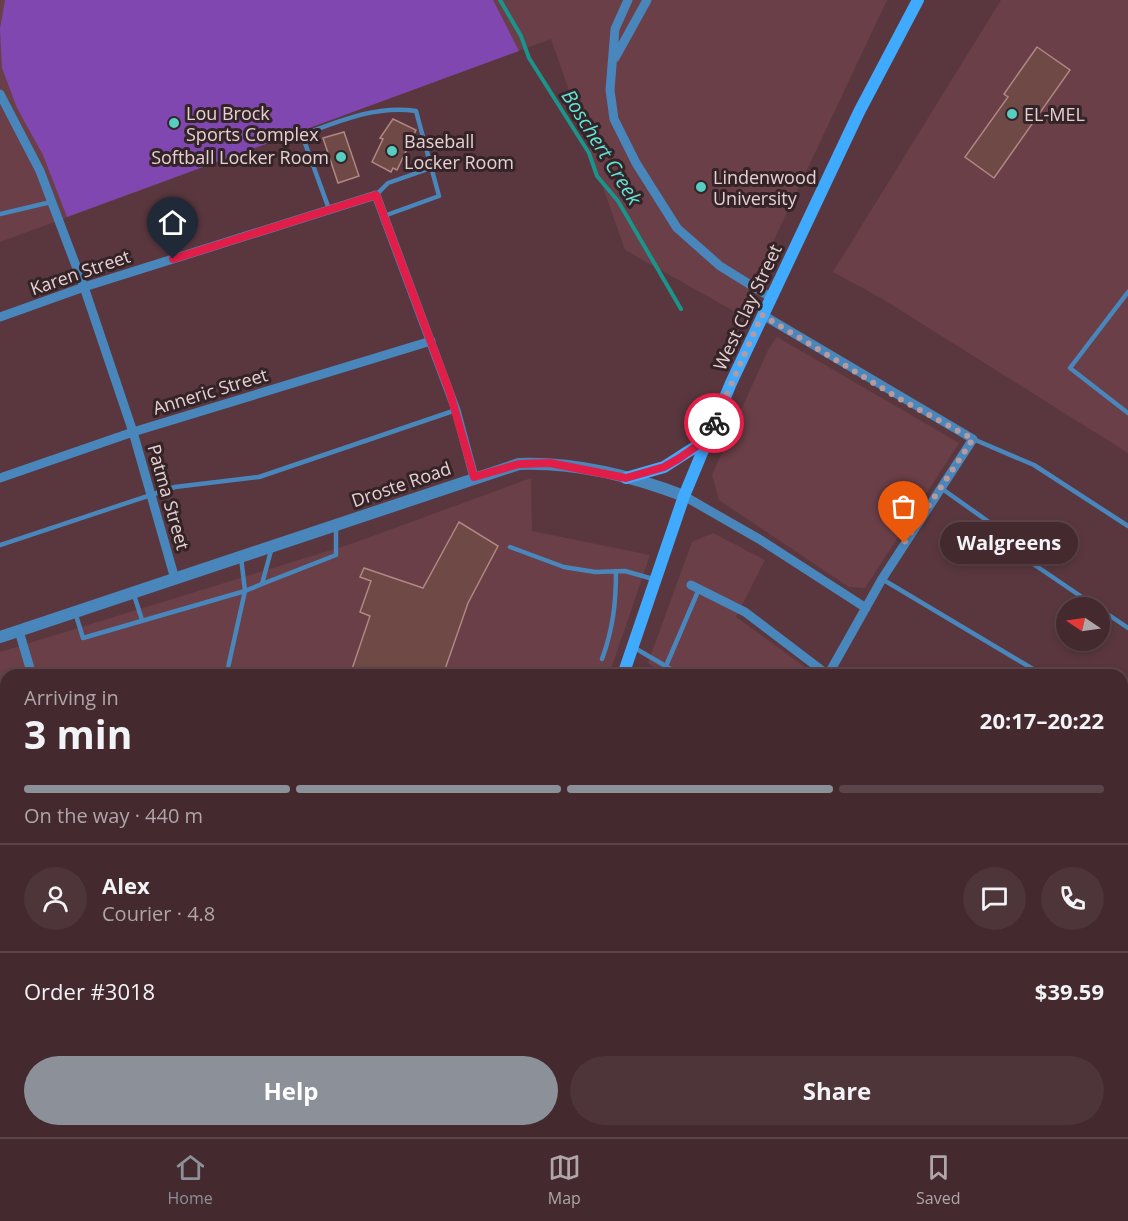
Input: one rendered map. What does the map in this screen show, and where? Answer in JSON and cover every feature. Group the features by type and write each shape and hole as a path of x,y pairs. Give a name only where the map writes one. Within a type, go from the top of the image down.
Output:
{"main road":[{"name":"West Clay Street","path":"626,669 684,496 707,439 770,297 859,112 918,0"},
{"path":"626,478 664,467 707,439"}],"street":[{"path":"628,0 615,29 610,90 614,119 636,162 678,228 720,266 770,297"},
{"path":"612,62 647,0"},
{"name":"Patma Street","path":"0,94 40,171 84,287 133,432 175,579"},
{"path":"376,195 456,410 474,477"},
{"name":"Karen Street","path":"0,317 84,287 376,195"},
{"path":"762,315 897,397 973,439 940,486 882,579 831,669"},
{"name":"Anneric Street","path":"0,478 133,432 431,341"},
{"name":"Droste Road","path":"0,638 474,477 519,464 550,463 626,478 684,496 759,539 866,608"},
{"path":"695,587 745,612 820,669"},
{"path":"19,631 30,669"}],"lane":[{"path":"329,209 302,135 345,119 393,107 416,111 439,195 384,216"},
{"path":"376,195 388,183 431,168"},
{"path":"0,214 51,202"},
{"path":"1128,292 1070,368 1128,413"},
{"path":"0,546 192,483 238,481 259,477 456,410"},
{"path":"973,439 1034,465 1128,526"},
{"path":"940,486 1010,537 1026,559 1083,597"},
{"path":"75,612 83,638 245,591 336,555 336,525"},
{"path":"262,584 273,545"},
{"path":"510,547 564,567 595,572 626,571 656,580"},
{"path":"228,669 245,591 241,556"},
{"path":"602,659 613,631 616,611 616,571"},
{"path":"882,579 1033,669"},
{"path":"666,666 695,587"},
{"path":"134,592 142,620"},
{"path":"1110,616 1128,628"},
{"path":"633,647 671,669"}],"shaded area":[{"name":"Lindenwood University","path":"0,0 887,0 739,314 625,250 551,39 0,242"},
{"name":"Lou Brock Sports Complex","path":"5,0 493,0 519,51 67,217 43,155 17,108 2,68 0,29"},
{"path":"1001,0 1128,0 1128,453 881,298 833,272"},
{"path":"777,337 959,443 865,588 849,587 719,500 712,475 768,350"},
{"path":"531,478 532,531 650,555 611,669 0,669 0,652 351,544"},
{"path":"713,533 765,560 736,617 808,669 656,669 648,663 692,542"}],"building":[{"path":"1037,47 1070,70 994,178 965,157 1008,97 1004,94"},
{"name":"Baseball Locker Room","path":"393,119 416,130 397,170 393,168 391,172 372,162 383,139 380,138"},
{"name":"Softball Locker Room","path":"344,132 359,176 338,183 323,138"},
{"path":"459,522 498,546 468,603 445,669 352,669 370,616 360,612 371,581 360,577 364,568 423,588"}],"waterway":[{"name":"Boschert Creek","path":"500,0 521,36 529,58 589,153 597,176 618,201 681,309"}],"way so far":[{"path":"714,423 762,315 780,323 900,399 973,439 904,543"}],"place":[{"name":"EL-MEL","path":"1012,114"},
{"name":"Lou Brock Sports Complex","path":"174,123"},
{"name":"Baseball Locker Room","path":"392,151"},
{"name":"Softball Locker Room","path":"341,157"},
{"name":"Lindenwood University","path":"701,187"},
{"name":"Walgreens","path":"904,543"}],"route":[{"path":"173,259 376,195 456,410 474,477 519,464 550,463 626,478 664,467 694,449 707,439 714,423"}]}
